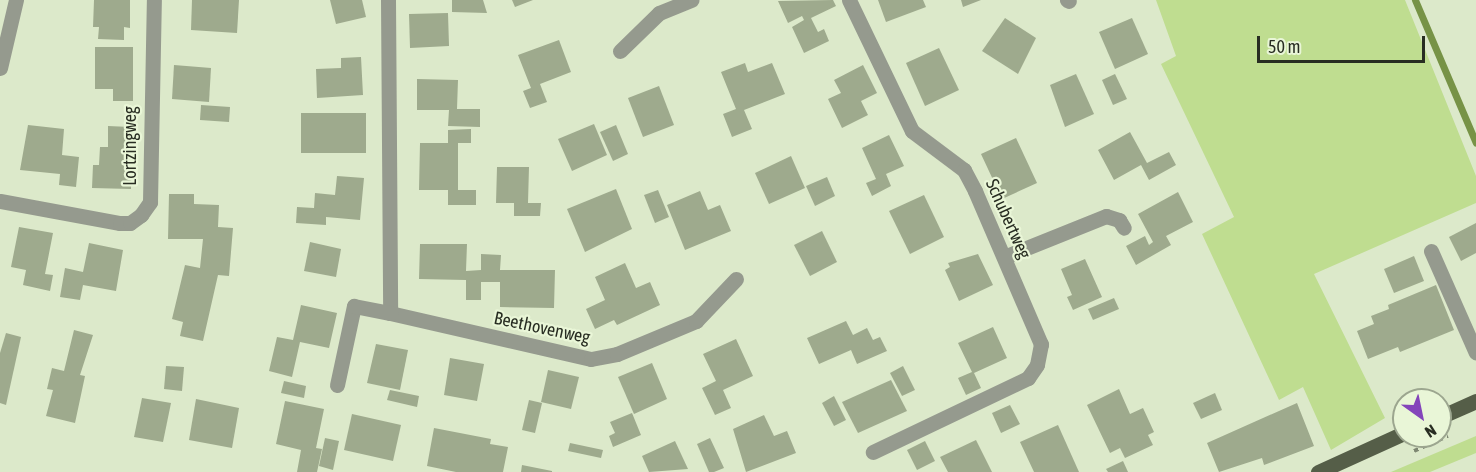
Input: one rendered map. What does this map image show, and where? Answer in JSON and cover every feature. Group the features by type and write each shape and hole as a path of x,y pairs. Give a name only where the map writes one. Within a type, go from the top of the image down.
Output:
{"main road":[{"path":"1452,412 1476,401"},
{"path":"1318,472 1392,438"}],"street":[{"path":"0,68 4,31 16,0"},
{"name":"Lortzingweg","path":"0,201 120,223 130,222 141,215 150,202 154,0"},
{"path":"388,0 390,313"},
{"path":"620,51 659,13 691,0"},
{"name":"Schubertweg","path":"849,0 901,113 912,131 964,170 1041,344 1037,365 1028,378 873,452"},
{"path":"1004,257 1106,216 1119,220 1124,228"},
{"path":"1431,251 1476,353"},
{"name":"Beethovenweg","path":"337,385 354,306 591,360 617,354 696,321 736,279"}],"path":[{"path":"1408,454 1457,432"}],"green space":[{"path":"1156,0 1405,0 1476,176 1476,203 1314,274 1385,418 1331,450 1303,387 1279,400 1202,234 1234,217 1161,64 1176,56"},
{"path":"1476,436 1476,453 1430,472 1391,472 1452,448"}],"building":[{"path":"94,0 130,0 130,28 124,27 124,40 98,39 99,27 93,27"},
{"path":"192,0 239,0 237,33 191,30"},
{"path":"330,0 362,0 366,17 336,24"},
{"path":"452,0 483,0 487,13 452,12"},
{"path":"512,0 533,0 515,7"},
{"path":"833,0 836,6 811,18 818,32 824,29 829,41 804,53 792,27 804,20 802,16 788,23 778,1"},
{"path":"878,0 923,0 926,7 886,22"},
{"path":"961,0 981,0 963,7"},
{"path":"448,13 449,46 410,48 409,14"},
{"path":"1005,18 1036,38 1018,74 982,51"},
{"path":"1132,18 1148,54 1115,69 1099,32"},
{"path":"559,40 571,72 540,84 547,102 530,108 523,91 531,88 518,55"},
{"path":"95,47 133,47 133,101 113,101 113,89 95,89"},
{"path":"939,48 959,90 925,106 906,63"},
{"path":"361,57 363,95 317,98 316,69 341,68 341,58"},
{"path":"745,63 748,72 772,63 785,94 744,110 752,129 732,137 723,114 736,109 721,72"},
{"path":"174,65 211,68 209,102 172,99"},
{"path":"863,65 877,93 861,101 868,115 842,128 828,99 841,93 834,80"},
{"path":"1076,74 1094,114 1065,127 1050,85"},
{"path":"1115,74 1127,99 1113,105 1102,80"},
{"path":"417,79 458,80 457,109 480,109 480,127 448,126 449,110 417,110"},
{"path":"659,86 674,125 643,137 628,98"},
{"path":"201,105 230,107 229,122 200,120"},
{"path":"301,113 366,113 366,153 301,153"},
{"path":"594,124 607,155 572,171 558,139"},
{"path":"28,125 64,129 62,155 79,157 76,187 59,185 60,174 20,170"},
{"path":"616,125 628,154 613,161 600,132"},
{"path":"108,126 130,127 131,189 92,188 93,165 99,165 100,147 108,147"},
{"path":"471,129 471,143 458,143 458,190 476,190 476,205 448,205 448,190 419,190 420,143 448,143 448,130"},
{"path":"1130,132 1147,163 1169,152 1176,165 1149,180 1141,165 1114,180 1098,150"},
{"path":"889,135 904,166 886,174 891,186 872,196 866,183 876,179 862,148"},
{"path":"1016,138 1037,183 1002,199 981,154"},
{"path":"791,156 805,188 769,204 755,173"},
{"path":"497,167 529,167 528,203 541,203 540,216 514,216 514,203 496,203"},
{"path":"337,176 364,178 360,220 326,217 326,225 296,223 297,207 314,208 315,193 335,195"},
{"path":"827,177 835,196 815,206 806,186"},
{"path":"616,189 632,229 585,252 567,209"},
{"path":"658,190 669,217 655,223 644,195"},
{"path":"700,191 708,210 720,205 731,231 685,250 667,205"},
{"path":"1178,192 1193,222 1166,236 1171,245 1136,265 1126,246 1145,236 1149,245 1153,242 1138,214"},
{"path":"169,194 194,194 194,204 219,205 218,227 233,228 229,276 218,275 203,341 180,336 183,322 172,319 185,265 200,268 203,239 168,239"},
{"path":"924,195 944,237 910,254 889,211"},
{"path":"1476,223 1476,253 1461,261 1449,237"},
{"path":"19,227 53,233 45,274 53,275 50,291 23,285 26,270 11,267"},
{"path":"822,231 837,262 810,276 794,245"},
{"path":"310,242 341,249 336,277 304,271"},
{"path":"89,243 123,250 116,291 83,285 80,300 60,297 65,268 83,272"},
{"path":"420,244 467,244 466,271 481,270 481,254 501,255 500,270 555,270 554,308 500,307 500,282 481,282 481,300 466,300 466,280 419,279"},
{"path":"978,254 993,285 959,301 945,270 950,267 948,263"},
{"path":"1414,256 1424,281 1394,293 1384,269"},
{"path":"1085,259 1102,297 1073,310 1067,297 1072,295 1061,269"},
{"path":"625,263 636,288 650,282 660,305 617,325 614,320 595,329 586,309 605,300 595,277"},
{"path":"1436,285 1454,330 1400,352 1398,347 1368,359 1357,331 1374,324 1371,316 1389,309 1388,305"},
{"path":"1114,298 1119,309 1093,320 1088,309"},
{"path":"301,305 337,313 329,348 300,342 292,377 269,371 277,337 293,340"},
{"path":"846,321 853,335 867,328 873,340 880,337 887,351 857,364 851,350 819,364 807,338"},
{"path":"993,327 1007,358 974,373 981,388 966,395 958,378 972,372 958,343"},
{"path":"74,330 93,335 80,375 85,376 75,423 46,416 53,390 47,389 52,368 64,371"},
{"path":"6,333 21,337 6,405 0,403 0,353"},
{"path":"736,339 753,376 723,390 731,408 715,415 702,388 716,381 703,354"},
{"path":"376,344 408,350 400,390 367,383"},
{"path":"450,358 484,364 477,401 444,395"},
{"path":"652,363 667,399 634,414 618,377"},
{"path":"166,366 184,367 182,391 164,389"},
{"path":"903,366 915,390 902,396 890,373"},
{"path":"548,370 579,377 571,409 541,402"},
{"path":"891,380 907,411 858,433 842,402"},
{"path":"284,381 306,386 304,398 281,393"},
{"path":"1119,389 1130,414 1143,408 1154,432 1148,435 1153,445 1125,458 1120,448 1110,453 1087,405"},
{"path":"390,390 419,396 417,407 387,400"},
{"path":"1215,393 1222,410 1201,419 1193,403"},
{"path":"834,396 846,420 834,426 822,403"},
{"path":"142,398 171,403 163,442 134,437"},
{"path":"196,399 239,408 232,448 189,440"},
{"path":"529,400 542,403 535,433 522,430"},
{"path":"285,401 324,409 316,448 322,449 317,472 297,472 301,450 276,444"},
{"path":"1297,403 1314,446 1264,465 1262,458 1219,472 1207,443"},
{"path":"1010,405 1020,424 1001,433 992,413"},
{"path":"632,413 641,435 613,447 609,436 615,433 610,422"},
{"path":"352,414 401,425 393,461 344,450"},
{"path":"764,415 774,436 787,431 796,453 746,472 733,429"},
{"path":"1058,425 1079,472 1034,472 1020,442"},
{"path":"434,428 491,439 490,444 508,447 503,472 456,472 427,466"},
{"path":"325,438 339,441 333,470 319,466"},
{"path":"710,438 724,468 714,472 709,472 697,444"},
{"path":"976,440 992,472 948,472 940,457"},
{"path":"675,441 688,469 649,472 642,456"},
{"path":"925,441 935,461 917,470 907,450"},
{"path":"570,443 603,450 601,458 568,451"},
{"path":"1123,461 1128,472 1108,472 1106,469"},
{"path":"522,465 552,471 552,472 521,472"}],"waterway":[{"path":"1415,0 1476,143"}]}
